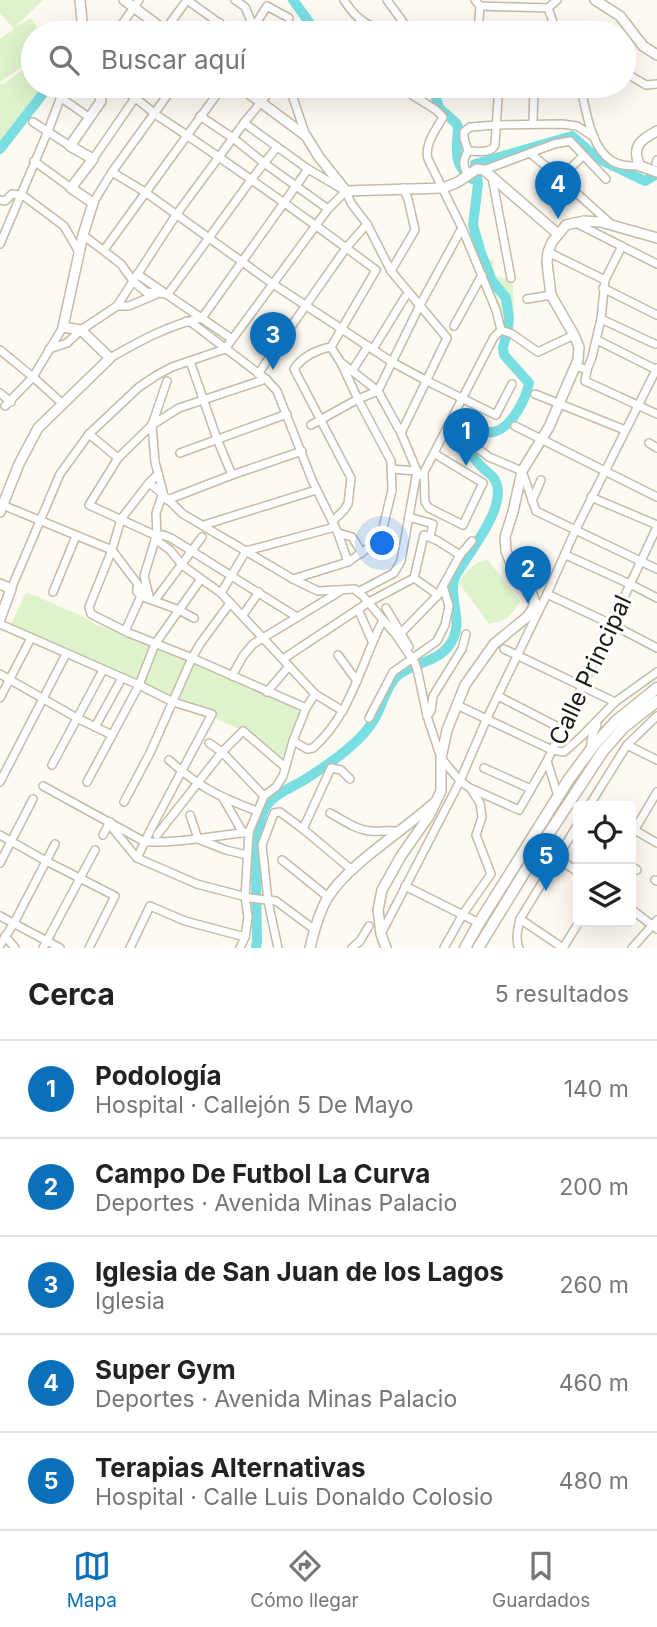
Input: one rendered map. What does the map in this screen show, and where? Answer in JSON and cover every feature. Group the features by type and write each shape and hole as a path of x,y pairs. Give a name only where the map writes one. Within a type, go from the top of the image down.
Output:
{"highway":[{"path":"465,948 558,796 590,751 616,721 657,688"},
{"path":"478,948 603,751 623,728 657,701"}],"main road":[{"path":"80,0 82,21"},
{"path":"124,0 136,4 154,21"},
{"path":"595,0 607,3 625,21"},
{"path":"636,36 643,46 657,55"},
{"path":"1,507 38,428 110,358 81,330 62,327 93,203 71,188 93,159 70,146 101,102 100,98"},
{"path":"254,98 306,136 346,191 443,188 468,174 484,172 558,234"},
{"path":"655,166 640,166 635,155 637,147 657,131"},
{"path":"386,948 378,910 382,890 438,799 441,791 440,758 447,730 465,685 494,644 527,617 538,604 516,572 506,551 505,537 522,471 542,440 560,403 576,366 579,347 575,335 551,295 547,274 548,252 558,234 566,225 574,222 613,225 657,238"},
{"path":"0,584 11,589 0,619"},
{"path":"310,948 314,930 328,897 352,870 438,799"}],"street":[{"path":"173,21 187,0 217,21"},
{"path":"235,0 245,8 252,21"},
{"path":"344,0 351,12 362,21"},
{"path":"387,0 402,21"},
{"path":"478,21 477,3 548,8 557,0"},
{"path":"124,21 136,4"},
{"path":"259,21 268,6 289,18"},
{"path":"548,8 553,21"},
{"path":"636,79 646,85 657,84"},
{"path":"0,244 60,98"},
{"path":"61,98 90,118"},
{"path":"93,159 135,98 376,270 331,347 305,356 294,369 351,478 348,504 335,527"},
{"path":"93,203 165,98"},
{"path":"104,250 214,98"},
{"path":"49,349 67,343 81,330 117,306 176,215 264,98"},
{"path":"293,98 306,136"},
{"path":"417,98 443,117 428,145 428,159 462,228 506,332 538,352 575,335"},
{"path":"533,123 534,98"},
{"path":"584,98 594,136 601,150 611,160 623,165 640,166"},
{"path":"468,151 494,149 498,99"},
{"path":"201,117 328,209"},
{"path":"33,121 70,146"},
{"path":"244,123 308,169 346,191 351,203 367,224 391,271 447,337 401,433"},
{"path":"468,174 463,163 468,151 464,132 470,127 562,124 577,127 594,136"},
{"path":"511,278 484,172 530,153 570,141 606,179"},
{"path":"117,306 129,306 164,294 277,147"},
{"path":"530,153 613,225"},
{"path":"560,178 583,156"},
{"path":"34,161 71,188"},
{"path":"110,358 155,333 202,318 308,169"},
{"path":"112,172 145,192 273,284 392,362 427,381 496,415 512,384"},
{"path":"391,271 415,230 403,188"},
{"path":"11,589 60,474 89,434 139,387 157,375 225,349 328,209 346,191"},
{"path":"0,200 5,201 12,194 20,195 64,226 80,254"},
{"path":"574,222 657,264"},
{"path":"258,374 305,304 367,224"},
{"path":"311,425 378,391 462,228"},
{"path":"83,235 135,278 232,339"},
{"path":"622,246 604,284 597,340 585,381 657,414"},
{"path":"548,252 657,315"},
{"path":"454,326 482,275"},
{"path":"527,299 551,295"},
{"path":"352,371 405,298"},
{"path":"601,319 655,344"},
{"path":"186,321 265,379 277,391 348,562"},
{"path":"0,393 8,404 33,377 62,327"},
{"path":"358,592 394,573 401,561 416,480 435,454 494,337 506,332"},
{"path":"381,934 460,780 538,604 547,594 591,497 657,369 597,340"},
{"path":"293,579 348,562 371,546 382,532 392,490 391,461 331,347"},
{"path":"0,350 62,404"},
{"path":"190,361 232,475"},
{"path":"341,363 378,391 421,473 425,502 429,508 463,525 484,483 435,454"},
{"path":"576,366 587,370"},
{"path":"265,379 179,408 152,425 118,458 89,505 156,538 182,565 221,593 315,694 343,711"},
{"path":"165,496 158,474 152,425 167,381"},
{"path":"535,394 625,430"},
{"path":"180,453 287,414"},
{"path":"514,426 657,498"},
{"path":"89,434 118,458"},
{"path":"649,443 657,448"},
{"path":"476,447 489,457 522,471 536,510 657,569"},
{"path":"152,600 144,576 156,538 156,513 165,496 302,451"},
{"path":"391,469 421,473"},
{"path":"158,474 121,519 89,607 91,614 306,708"},
{"path":"532,501 541,480"},
{"path":"149,483 183,514 293,579 318,591 355,589 369,602 412,659"},
{"path":"204,526 316,489"},
{"path":"591,497 657,526"},
{"path":"1,507 41,520 111,550 152,600"},
{"path":"283,659 369,602 414,578 433,524 409,517"},
{"name":"Calle Principal","path":"470,788 519,810 547,761 657,526"},
{"path":"221,593 246,551 335,527 352,537 362,553"},
{"path":"156,538 163,535 171,538 297,617"},
{"path":"53,592 76,536"},
{"path":"427,536 460,555"},
{"path":"152,600 202,537"},
{"path":"401,633 438,596 460,555 471,541"},
{"path":"568,556 657,598"},
{"path":"414,578 438,596"},
{"path":"87,782 139,685 155,644 201,579"},
{"path":"369,718 393,672 437,642 445,625 449,606 443,586"},
{"path":"232,676 253,644 340,591"},
{"path":"125,631 139,592 194,618"},
{"path":"243,615 259,592"},
{"path":"547,594 657,648"},
{"path":"124,802 150,753 192,658 230,603"},
{"path":"386,608 409,649 418,673 440,758 470,788 480,803 482,817 476,835 491,874 463,914 444,948"},
{"path":"358,609 372,641"},
{"path":"293,741 307,749 313,748 343,711 383,620"},
{"path":"0,624 173,702 212,714 137,858"},
{"path":"427,716 431,711 433,696 462,649 466,634"},
{"path":"0,698 32,638"},
{"path":"504,649 615,702"},
{"path":"0,782 66,654"},
{"path":"338,656 357,681"},
{"path":"267,692 289,666"},
{"path":"52,765 103,670"},
{"path":"457,705 552,750 564,752 615,702 657,672"},
{"path":"0,674 112,736"},
{"path":"95,727 122,678"},
{"path":"240,948 245,937 248,916 246,833 264,796 276,787 283,776 293,741 306,708 315,694"},
{"path":"498,696 562,729"},
{"path":"594,801 627,745 657,716"},
{"path":"590,751 592,736 600,718"},
{"path":"157,835 222,752 243,731 285,766"},
{"path":"209,743 222,752 264,796"},
{"path":"627,745 657,760"},
{"path":"169,760 198,784 223,798 257,811"},
{"path":"547,761 558,796"},
{"path":"303,829 331,768 341,770 350,779"},
{"path":"484,768 531,789"},
{"path":"43,786 73,807 110,822 145,842 246,833"},
{"path":"636,825 657,793"},
{"path":"223,798 246,833"},
{"path":"0,863 33,799"},
{"path":"438,799 450,799"},
{"path":"275,946 265,900 262,845 274,813 280,812 352,870"},
{"path":"330,813 359,829 373,832 390,829 399,832"},
{"path":"190,814 198,839"},
{"path":"103,835 110,822"},
{"path":"110,822 137,858 197,884 248,898 276,901 314,930"},
{"path":"519,948 517,932 520,919 573,832"},
{"path":"636,833 657,843"},
{"path":"0,835 116,897 89,948"},
{"path":"198,839 247,855"},
{"path":"0,945 55,844"},
{"path":"540,847 573,869"},
{"path":"45,944 95,850"},
{"path":"282,860 328,897"},
{"path":"405,886 479,923"},
{"path":"130,948 150,906 185,922 245,937"},
{"path":"632,948 656,925 636,912"},
{"path":"0,916 45,944 60,948"},
{"path":"520,919 563,948 576,927"},
{"path":"352,948 369,926"},
{"path":"5,936 15,948"}],"green space":[{"path":"0,0 43,0 14,28 21,24 21,67 0,82 0,39 14,29 0,13"},
{"path":"21,71 21,98 36,98 0,145 0,84"},
{"path":"479,232 484,241 486,260 493,260 495,276 512,280 514,306 510,331 502,329 497,310 500,305 495,306 491,290 495,292 500,304 500,296 488,285 467,237"},
{"path":"487,559 520,601 508,617 489,624 459,583 470,568"},
{"path":"26,592 97,625 302,709 281,761 246,732 9,628"}],"waterway":[{"path":"293,0 308,21"},
{"path":"0,149 40,98"},
{"path":"436,98 439,108 458,127 459,162 472,179"},
{"path":"256,948 258,835 265,808 277,796 328,764 358,740 373,722 397,676 437,656 448,647 456,629 453,583 492,516 496,503 498,491 495,480 464,444 466,435 500,430 512,419 521,405 529,383 504,355 509,318 506,298 492,281 473,225 478,184 475,164 572,136 597,158 645,181 657,174"}],"place":[{"name":"Super Gym","path":"558,219"},
{"name":"Iglesia de San Juan de los Lagos","path":"273,370"},
{"name":"Podología","path":"466,466"},
{"name":"Campo De Futbol La Curva","path":"528,604"},
{"name":"Terapias Alternativas","path":"546,891"}]}
